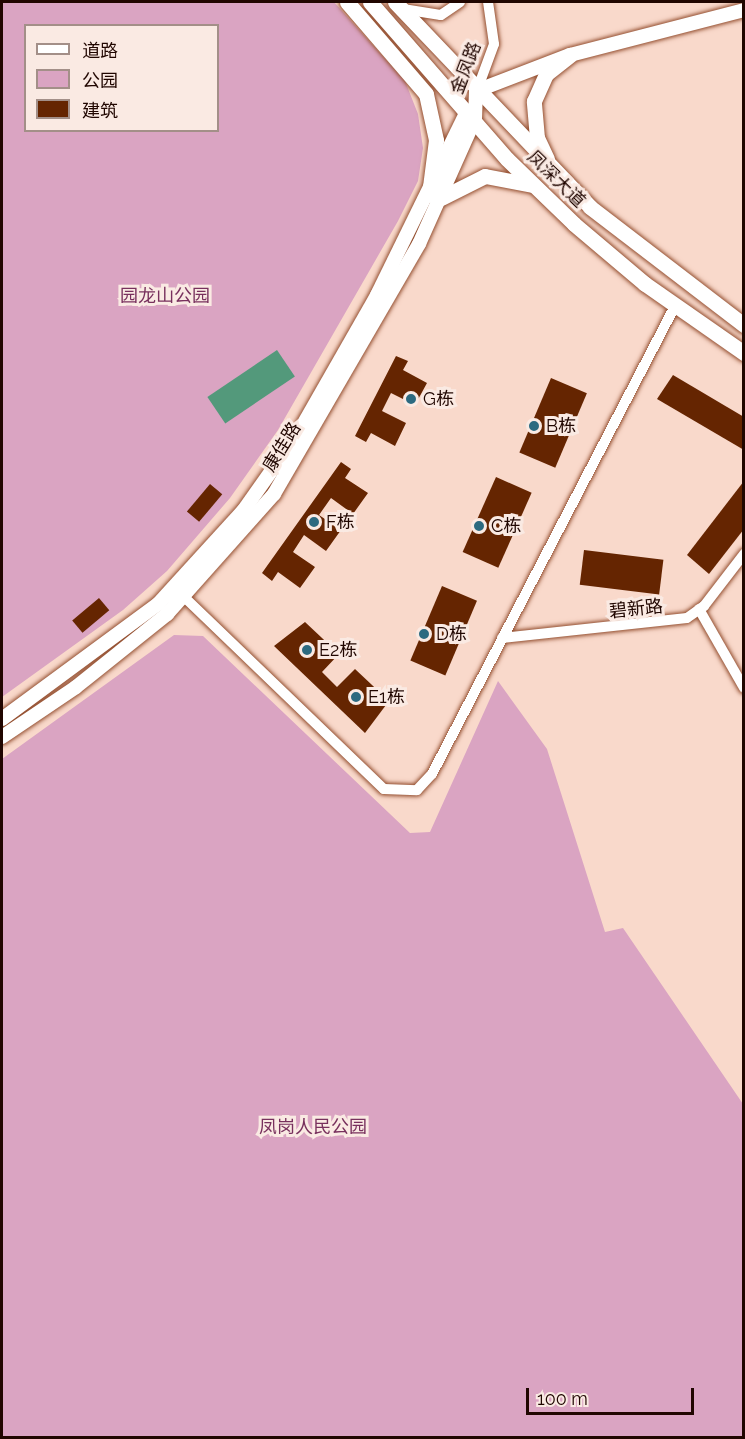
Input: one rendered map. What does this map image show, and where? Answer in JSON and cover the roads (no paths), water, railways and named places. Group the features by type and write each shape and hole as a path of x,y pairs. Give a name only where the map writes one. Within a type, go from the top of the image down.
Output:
{"main road":[{"path":"347,2 426,94 436,140 435,197 485,176 533,185"},
{"name":"凤深大道","path":"370,2 533,185 675,306 744,353"},
{"name":"凤深大道","path":"398,5 558,177 660,266 744,325"},
{"path":"558,177 537,138 534,101 546,74 570,55"}],"street":[{"path":"398,5 441,15 460,2"},
{"name":"金凤路","path":"476,91 494,44 488,2"},
{"path":"476,91 570,55 744,10"},
{"name":"康佳路","path":"2,737 76,687 180,593 291,468 435,197 471,115 476,91"},
{"path":"180,593 384,789 395,792 417,789 432,774 675,306"},
{"name":"碧新路","path":"502,638 667,623 699,609 744,554"},
{"name":"康佳路","path":"2,719 92,658 180,593"},
{"path":"699,609 744,688"}],"place":[{"name":"G栋","path":"411,399"},
{"name":"B栋","path":"534,426"},
{"name":"F栋","path":"314,522"},
{"name":"C栋","path":"479,526"},
{"name":"D栋","path":"424,634"},
{"name":"E2栋","path":"307,650"},
{"name":"E1栋","path":"356,697"}],"park label":[{"name":"园龙山公园","path":"165,296"},
{"name":"凤岗人民公园","path":"313,1127"}]}
